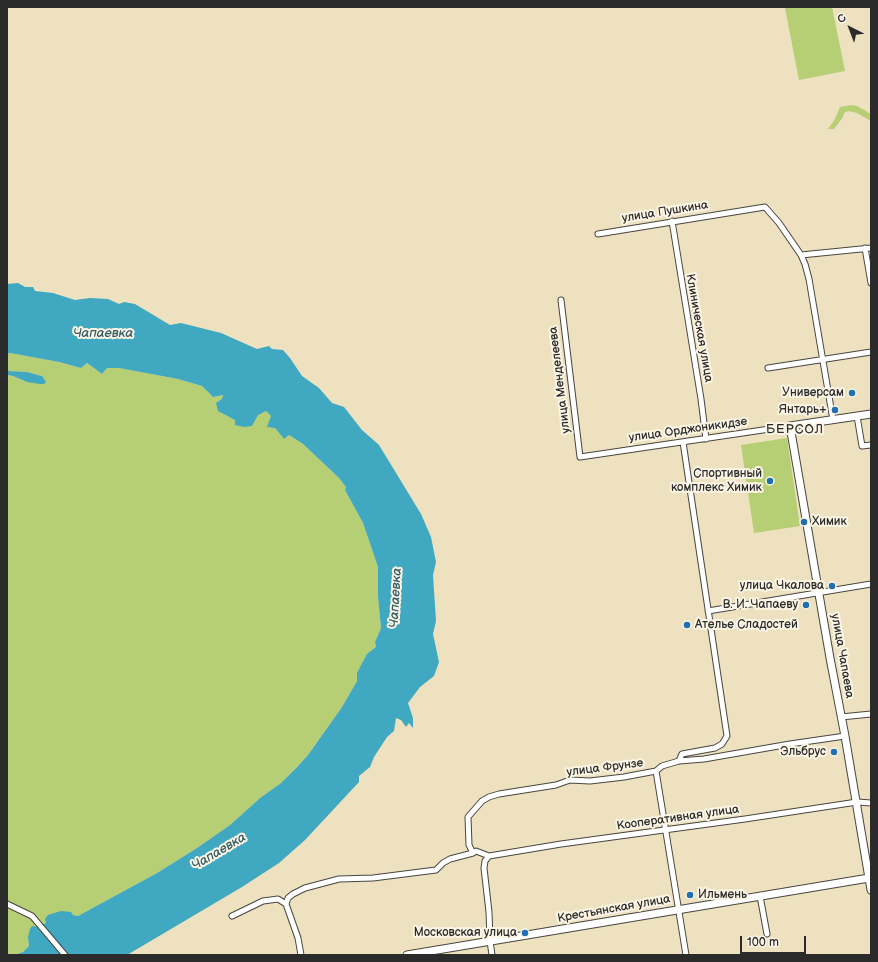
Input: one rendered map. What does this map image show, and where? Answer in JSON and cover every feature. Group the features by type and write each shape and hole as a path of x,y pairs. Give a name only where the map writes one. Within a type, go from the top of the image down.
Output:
{"street":[{"name":"улица Пушкина","path":"598,234 765,207 779,222 801,254"},
{"name":"Клиническая улица","path":"672,221 701,399 706,439"},
{"path":"865,248 871,283"},
{"path":"833,420 809,279 801,254 871,248"},
{"name":"улица Менделеева","path":"561,300 580,457"},
{"path":"768,368 871,352"},
{"name":"улица Орджоникидзе","path":"580,457 871,414"},
{"path":"857,416 862,446 871,445"},
{"name":"улица Чапаева","path":"790,426 871,890"},
{"path":"679,761 682,754 715,748 722,744 727,736 683,442"},
{"path":"708,610 871,584"},
{"path":"841,717 871,714"},
{"name":"улица Фрунзе","path":"473,854 469,845 468,817 482,801 489,797 556,785 570,780 590,781 656,771 662,766 679,761 704,759 845,736"},
{"path":"656,771 686,955"},
{"name":"Кооперативная улица","path":"489,856 561,844 856,802 871,804"},
{"path":"301,955 298,938 286,904 288,898 293,894 305,888 339,879 373,878 436,870 450,859 473,854 476,851 489,856 485,860 484,868 492,955"},
{"name":"Крестьянская улица","path":"407,955 870,878"},
{"path":"760,896 767,934"},
{"path":"232,916 263,901 278,899 286,904"},
{"path":"7,904 32,916 65,955"}],"green space":[{"path":"832,7 845,71 799,80 785,8"},
{"path":"851,105 857,106 871,115 871,121 857,113 848,111 844,113 843,117 834,129 828,129 835,119 840,107"},
{"path":"10,353 59,362 81,368 87,363 102,374 107,368 119,368 178,379 202,386 213,397 223,395 222,413 252,426 258,414 266,411 271,416 275,428 284,439 289,435 303,444 339,478 346,487 345,490 363,523 378,567 378,597 381,628 375,642 376,647 357,673 357,681 342,707 308,755 281,783 260,798 230,825 157,873 78,916 73,915 39,927 28,937 29,946 23,952 14,955 7,955 7,375 27,382 42,376 27,372 9,371 7,369 7,354"},
{"name":"Спортивный комплекс Химик","path":"787,438 800,526 754,533 741,445"}],"water":[{"name":"Чапаевка","path":"18,283 25,287 33,287 35,291 53,293 75,300 90,298 108,299 119,304 124,302 135,304 170,325 181,323 221,333 257,349 269,346 272,349 283,350 302,376 319,388 332,403 344,407 362,430 379,445 421,514 431,537 436,562 433,575 436,621 433,634 439,662 434,676 420,687 408,703 413,718 413,728 409,723 406,727 401,720 396,718 394,731 387,737 374,757 370,767 359,776 359,782 305,840 279,863 242,887 127,955 14,955 23,952 29,946 28,937 30,929 32,926 39,927 46,923 45,919 48,915 61,911 71,912 73,915 78,916 157,873 230,825 260,798 281,783 297,767 308,755 342,707 357,681 357,673 367,654 376,647 375,642 381,628 378,597 378,567 363,523 345,490 346,487 339,478 303,444 289,435 284,439 275,428 267,427 271,416 266,411 258,415 252,426 244,427 235,425 235,420 218,411 216,403 222,399 223,395 213,397 202,386 178,379 119,368 107,368 102,374 87,363 81,368 59,362 10,353 7,354 7,284"},
{"path":"7,369 9,371 27,372 42,376 46,382 44,384 40,384 27,382 7,375"}],"place":[{"name":"Универсам","path":"852,393"},
{"name":"Янтарь+","path":"835,410"},
{"name":"Спортивный комплекс Химик","path":"770,481"},
{"name":"Химик","path":"804,522"},
{"name":"улица Чкалова","path":"832,586"},
{"name":"В. И. Чапаеву","path":"806,605"},
{"name":"Ателье Сладостей","path":"687,625"},
{"name":"Эльбрус","path":"834,752"},
{"name":"Ильмень","path":"690,895"},
{"name":"Московская улица","path":"525,933"}],"district":[{"name":"БЕРСОЛ","path":"795,430"}]}
